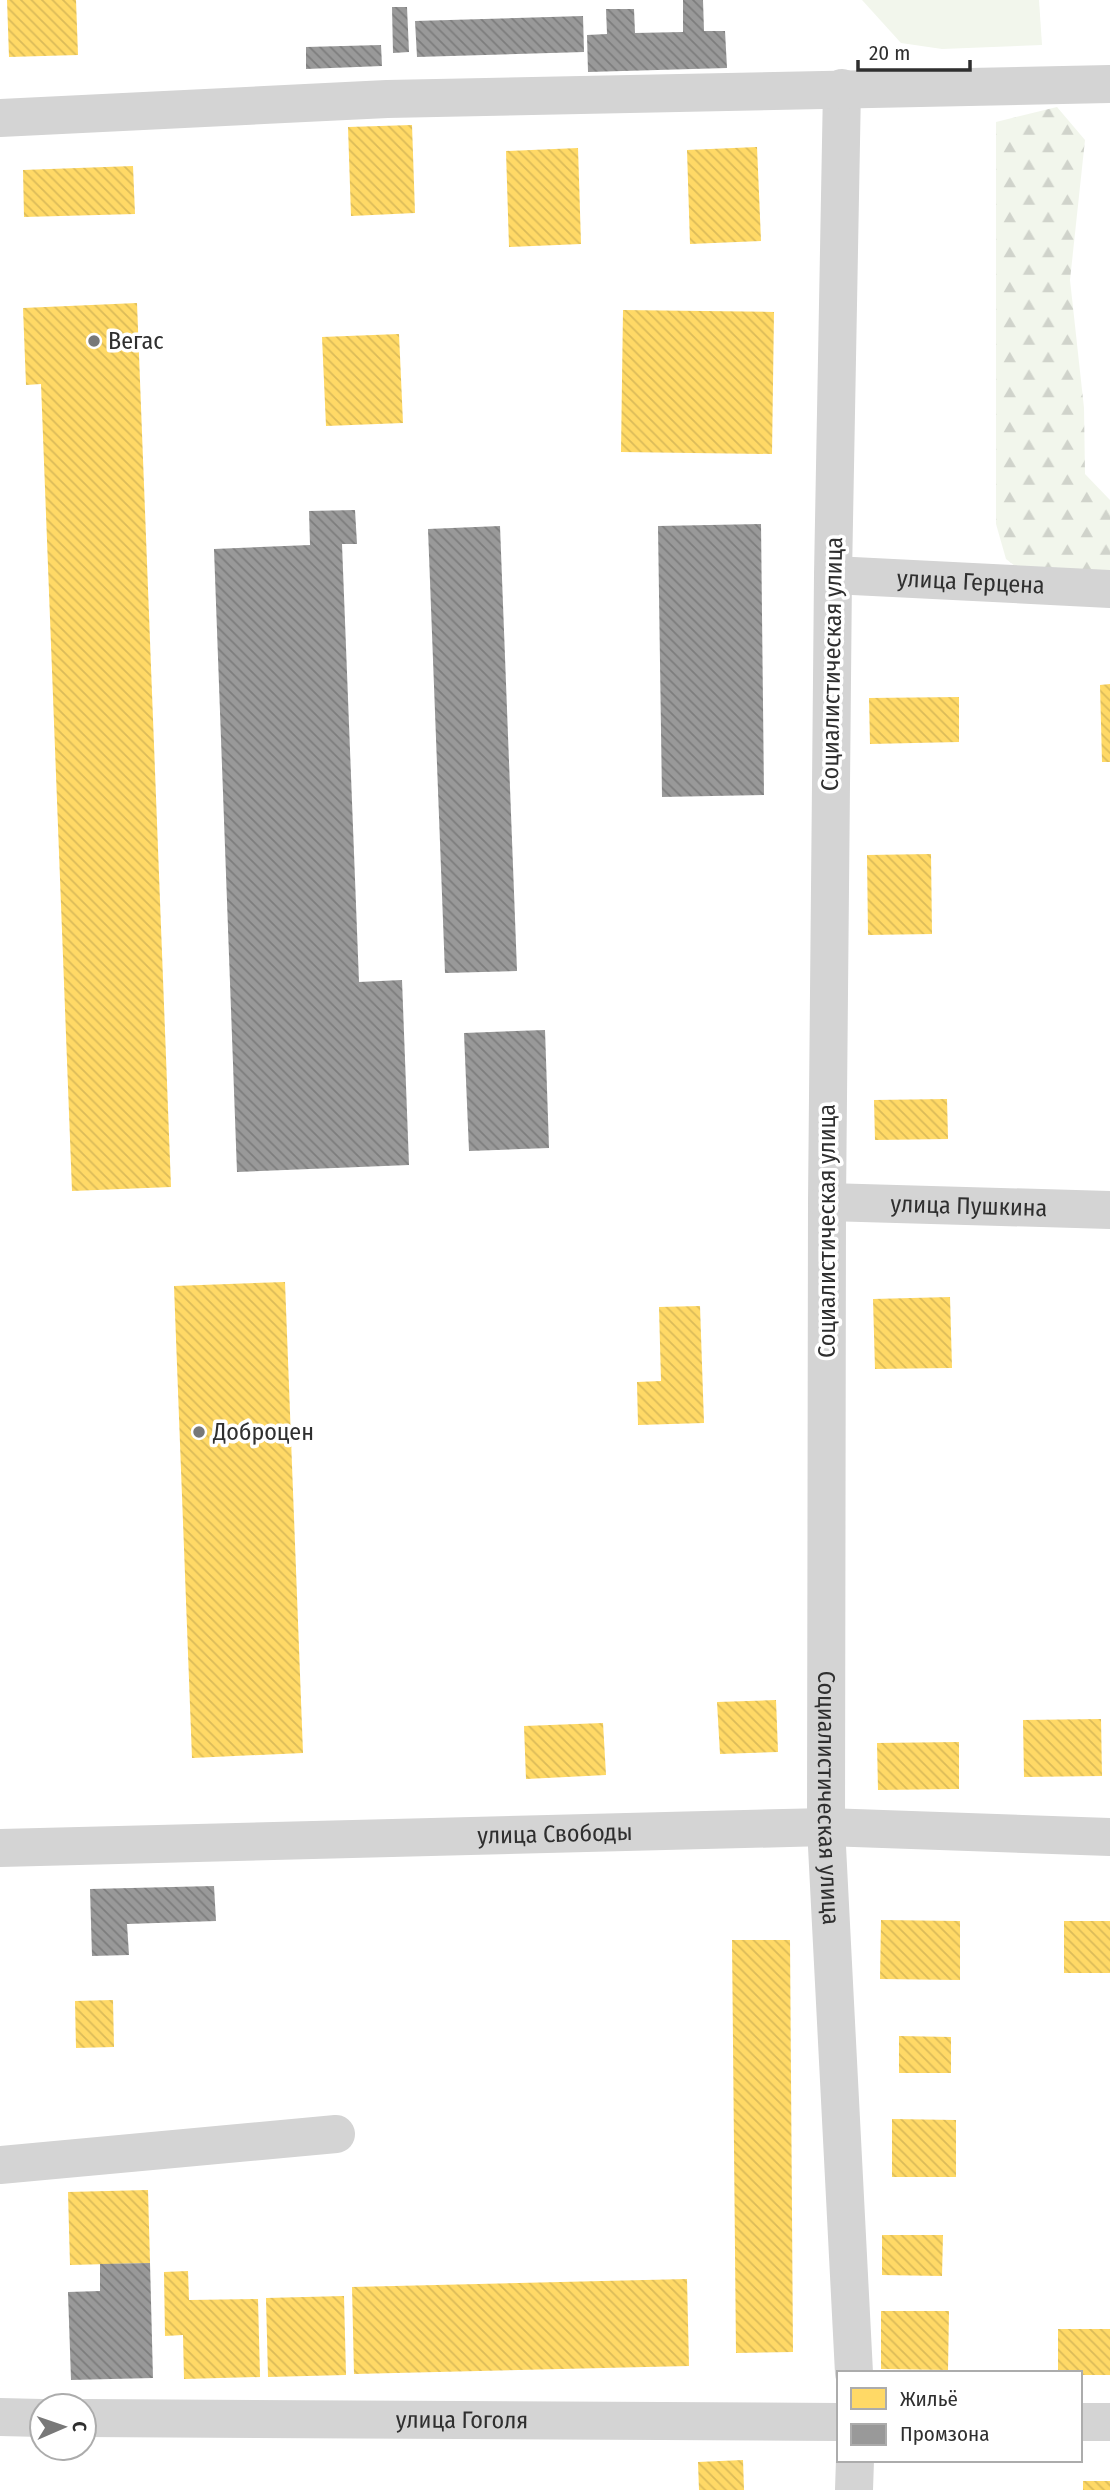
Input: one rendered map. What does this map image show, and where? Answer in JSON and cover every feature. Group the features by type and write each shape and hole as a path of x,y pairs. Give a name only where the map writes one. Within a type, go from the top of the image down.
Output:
{"street":[{"path":"0,118 387,99 1110,84"},
{"name":"Социалистическая улица","path":"842,88 833,575 827,1202 826,1827 854,2371"},
{"name":"улица Герцена","path":"833,575 1110,589"},
{"name":"улица Пушкина","path":"827,1202 1110,1210"},
{"name":"улица Свободы","path":"0,1848 826,1827 1110,1837"},
{"path":"0,2165 336,2134"},
{"path":"0,2417 28,2418"},
{"name":"улица Гоголя","path":"98,2418 837,2422"},
{"path":"1082,2422 1110,2422"},
{"path":"855,2462 855,2490"}],"green space":[{"path":"862,0 1039,0 1042,45 942,49 901,43"},
{"path":"1057,107 1085,140 1070,280 1084,408 1085,474 1110,500 1110,583 1032,579 1006,559 996,524 996,122"}],"building: Жильё":[{"path":"7,0 76,0 78,55 9,57"},
{"path":"412,125 415,213 351,216 348,127"},
{"path":"757,147 761,241 690,244 687,150"},
{"path":"578,148 581,244 509,247 506,151"},
{"path":"133,166 135,214 24,217 23,170"},
{"path":"137,303 171,1187 72,1191 41,384 26,385 23,308"},
{"path":"623,310 774,312 772,454 621,452"},
{"path":"399,334 403,423 326,426 322,337"},
{"path":"1110,684 1110,762 1102,762 1100,685"},
{"path":"959,697 959,742 870,744 869,698"},
{"path":"931,854 932,934 868,935 867,855"},
{"path":"947,1099 948,1139 875,1140 874,1100"},
{"path":"285,1282 303,1753 192,1758 174,1286"},
{"path":"950,1297 952,1368 875,1369 873,1299"},
{"path":"700,1306 704,1423 638,1425 637,1382 661,1381 659,1307"},
{"path":"776,1700 778,1752 720,1754 717,1702"},
{"path":"1101,1719 1102,1776 1024,1777 1023,1720"},
{"path":"603,1723 606,1775 526,1779 524,1726"},
{"path":"959,1742 959,1789 878,1790 877,1743"},
{"path":"881,1920 960,1921 960,1980 880,1979"},
{"path":"1064,1921 1110,1921 1110,1973 1064,1973"},
{"path":"732,1940 790,1940 793,2352 736,2353"},
{"path":"113,2000 114,2047 76,2048 75,2001"},
{"path":"899,2036 951,2037 951,2073 899,2073"},
{"path":"892,2119 956,2120 956,2177 892,2177"},
{"path":"148,2190 150,2263 70,2265 68,2192"},
{"path":"882,2235 943,2235 942,2276 882,2275"},
{"path":"188,2271 189,2300 258,2299 260,2377 184,2379 183,2335 165,2336 164,2272"},
{"path":"687,2279 689,2366 354,2374 352,2287"},
{"path":"344,2296 346,2375 268,2377 266,2298"},
{"path":"881,2311 949,2311 948,2370 881,2369"},
{"path":"1058,2329 1110,2329 1110,2375 1083,2375 1083,2400 1082,2371 1058,2371"},
{"path":"743,2460 744,2490 699,2490 698,2462"},
{"path":"1083,2481 1110,2481 1110,2490 1083,2490"}],"building: Промзона":[{"path":"683,0 703,0 704,31 725,31 727,68 588,72 587,35 607,34 606,9 634,9 635,33 683,32"},
{"path":"392,7 407,7 409,52 393,53"},
{"path":"583,16 584,52 417,57 415,21"},
{"path":"381,45 382,66 306,69 306,47"},
{"path":"355,510 357,544 342,544 359,982 402,980 409,1165 237,1172 214,549 310,545 309,511"},
{"path":"761,524 764,795 662,797 658,526"},
{"path":"500,526 517,971 445,973 428,529"},
{"path":"545,1030 549,1148 469,1151 464,1033"},
{"path":"214,1886 216,1921 127,1924 129,1955 92,1956 90,1889"},
{"path":"150,2263 153,2378 71,2380 68,2292 100,2291 100,2264"}],"place":[{"name":"Вегас","path":"94,341"},
{"name":"Доброцен","path":"199,1432"}]}
